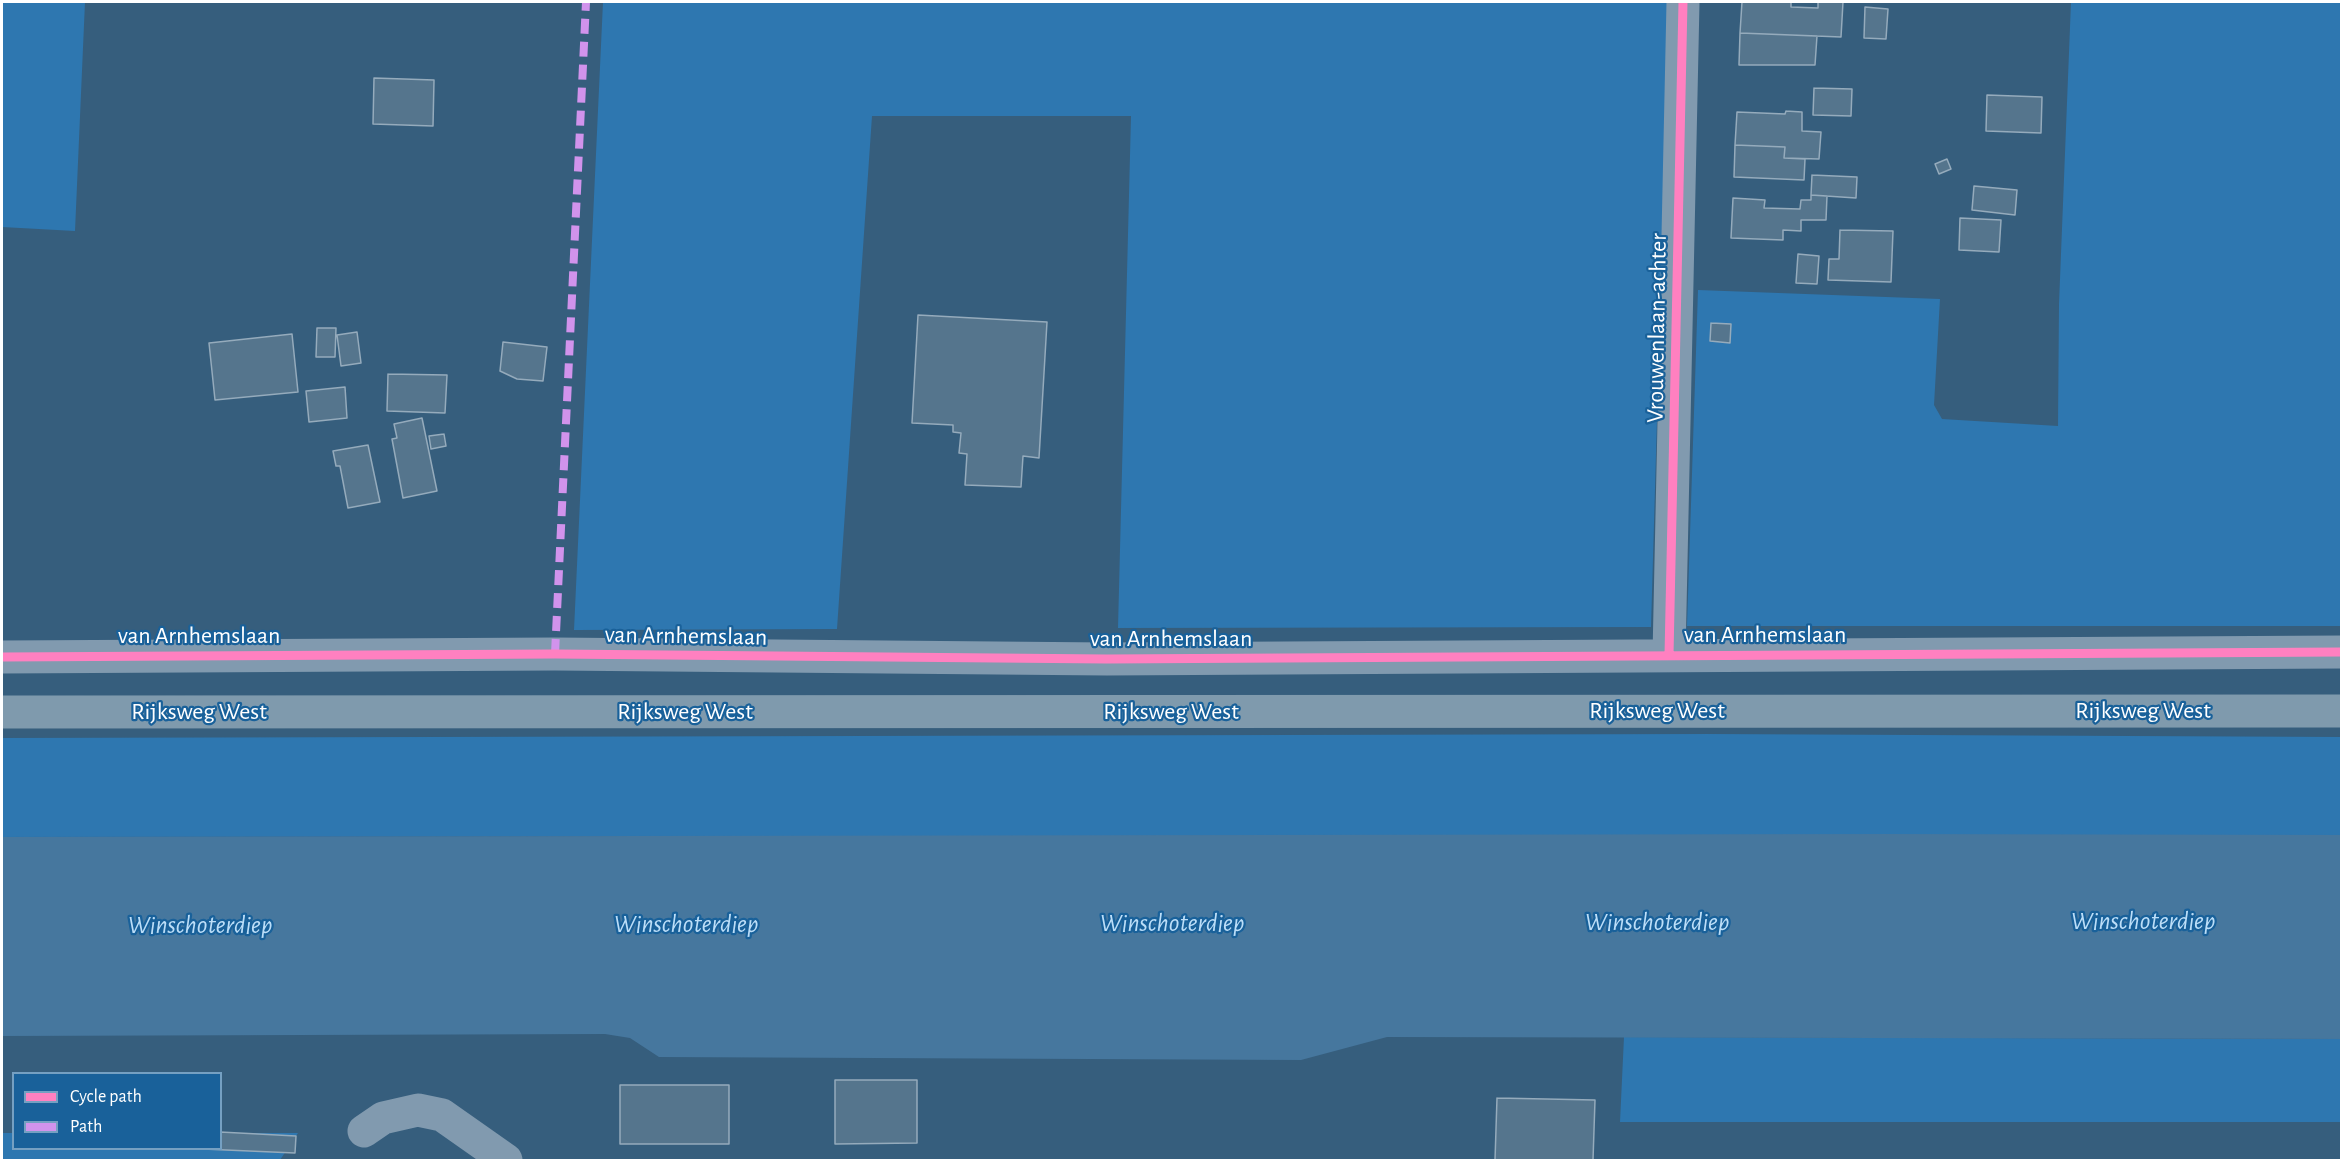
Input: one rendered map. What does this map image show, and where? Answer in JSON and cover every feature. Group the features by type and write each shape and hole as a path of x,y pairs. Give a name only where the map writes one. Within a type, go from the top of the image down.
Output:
{"main road":[{"name":"Rijksweg West","path":"2,712 2342,711"}],"street":[{"name":"Vrouwenlaan-achter","path":"1669,655 1683,2"},
{"name":"van Arnhemslaan","path":"2,657 555,654 1119,659 2342,652"},
{"path":"364,1131 383,1118 418,1110 442,1115 506,1161"}],"shaded area":[{"path":"2,2 85,2 75,231 2,227"},
{"path":"603,2 1669,2 1651,627 1118,628 1131,116 872,116 837,629 574,630"},
{"path":"2071,2 2341,2 2341,626 1687,626 1698,290 1940,299 1934,405 1942,419 2058,426 2059,304"},
{"path":"1707,734 2341,737 2342,835 2,837 2,738"},
{"path":"1624,1037 2341,1039 2341,1122 1620,1122"},
{"path":"2,1133 12,1133 12,1150 222,1150 222,1133 298,1133 280,1160 2,1160"}],"water":[{"name":"Winschoterdiep","path":"2341,835 2341,1039 1387,1037 1301,1060 659,1057 630,1038 605,1034 2,1036 2,837"}],"building":[{"path":"1742,2 1791,2 1791,7 1818,8 1818,2 1843,2 1841,37 1740,33"},
{"path":"1865,7 1888,9 1886,39 1864,38"},
{"path":"1740,33 1817,36 1815,65 1739,65"},
{"path":"374,78 434,80 433,126 373,124"},
{"path":"1814,88 1852,89 1851,116 1813,115"},
{"path":"1987,95 2042,97 2041,133 1986,131"},
{"path":"1786,111 1802,112 1802,131 1821,132 1819,159 1784,158 1785,147 1735,145 1737,112 1785,114"},
{"path":"1735,145 1785,147 1784,158 1805,159 1804,180 1734,177"},
{"path":"1947,159 1951,169 1939,174 1935,164"},
{"path":"1812,175 1857,177 1856,198 1811,195"},
{"path":"1974,186 2017,190 2015,215 1972,210"},
{"path":"1811,195 1827,196 1826,220 1801,220 1801,231 1783,230 1783,240 1731,238 1733,198 1765,200 1764,208 1800,209 1801,200 1811,200"},
{"path":"1960,218 2001,220 1999,252 1959,250"},
{"path":"1840,230 1893,231 1891,282 1828,280 1829,259 1839,259"},
{"path":"1798,254 1819,256 1817,284 1796,283"},
{"path":"918,315 1047,322 1039,458 1023,456 1021,487 965,485 967,454 959,453 961,433 953,432 953,425 912,423"},
{"path":"1711,323 1731,324 1730,343 1710,341"},
{"path":"317,328 336,328 335,357 316,357"},
{"path":"357,332 361,363 341,366 337,335"},
{"path":"292,334 298,392 215,400 209,343"},
{"path":"503,342 547,347 543,381 517,379 500,371"},
{"path":"388,374 447,375 445,413 387,411"},
{"path":"345,387 347,418 309,422 306,391"},
{"path":"422,418 437,491 403,498 392,439 397,438 394,424"},
{"path":"444,434 446,446 431,449 429,436"},
{"path":"368,445 380,502 348,508 340,466 336,466 333,451"},
{"path":"835,1080 917,1080 917,1143 835,1144"},
{"path":"620,1085 729,1085 729,1144 620,1144"},
{"path":"1497,1098 1595,1100 1593,1160 1495,1160"},
{"path":"222,1132 296,1136 295,1153 222,1150"}],"marked path":[{"path":"555,654 586,2"}],"cycle path":[{"path":"1669,655 1683,2"},
{"path":"2,657 555,654 1107,659 2342,652"}]}
